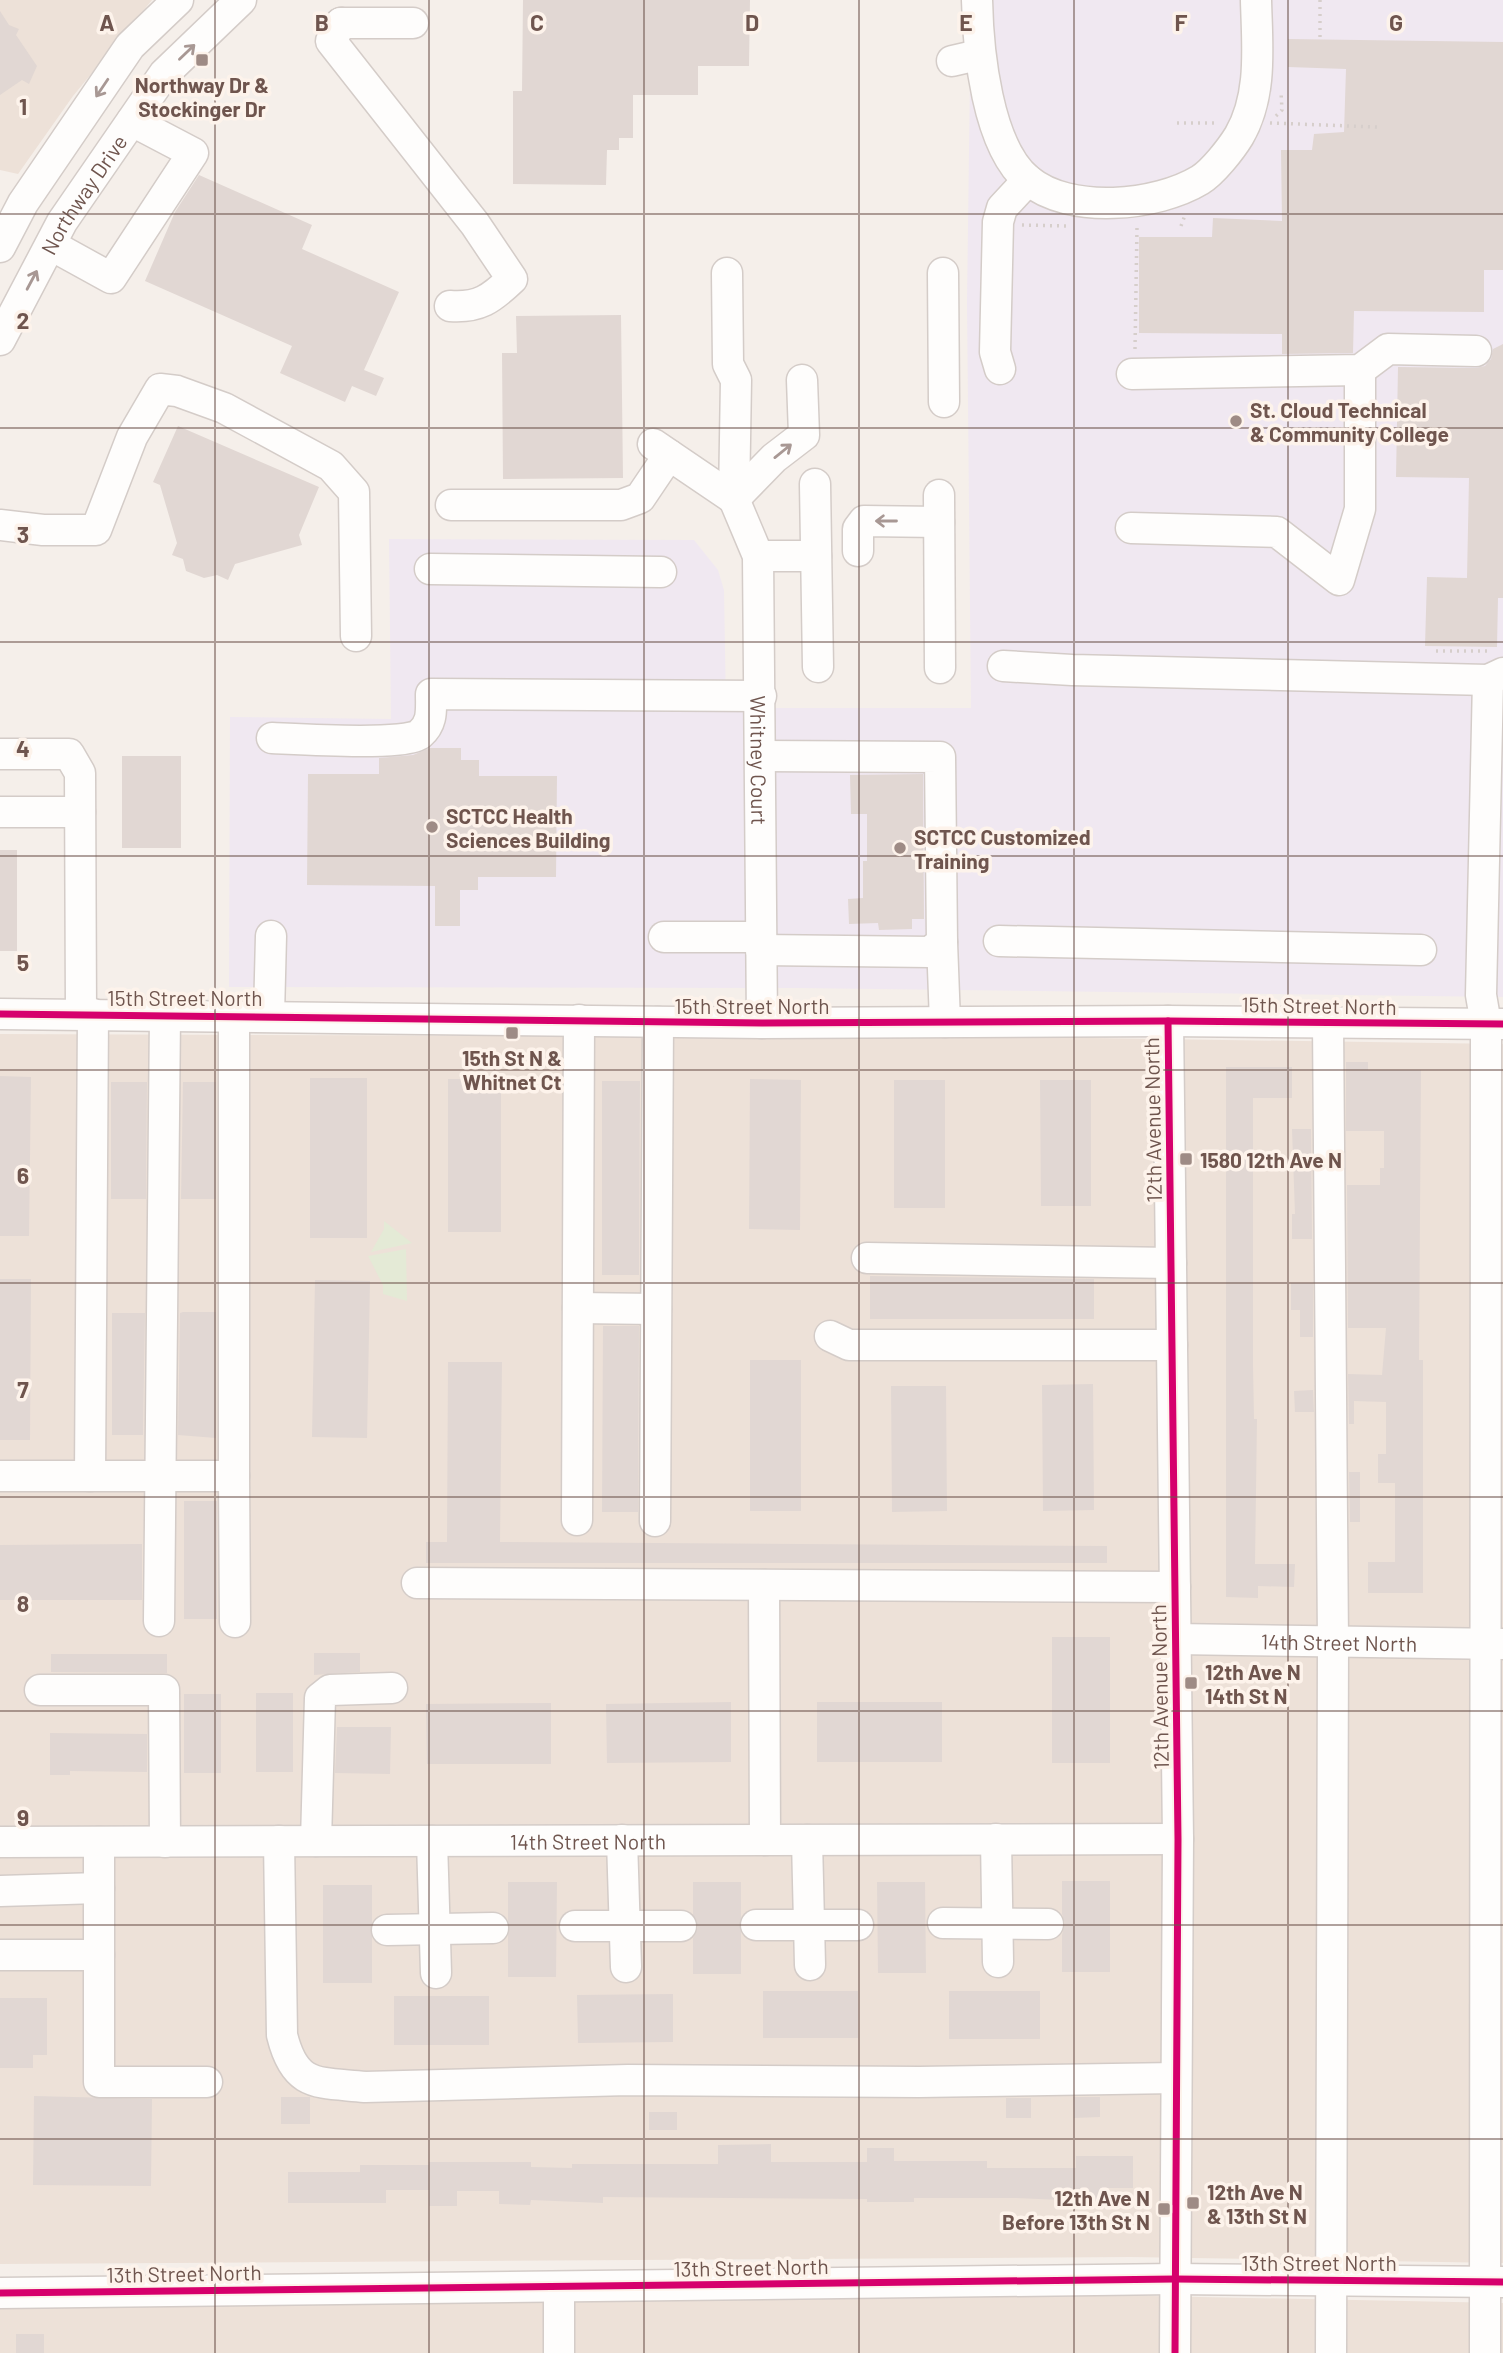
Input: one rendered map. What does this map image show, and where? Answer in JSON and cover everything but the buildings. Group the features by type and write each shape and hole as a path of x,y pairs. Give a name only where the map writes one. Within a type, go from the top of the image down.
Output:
{"street":[{"name":"Northway Drive","path":"3,233 130,46 178,0"},
{"name":"Northway Drive","path":"0,340 62,222 164,74 241,0"},
{"path":"977,0 965,58 1001,142 1028,180 1059,196 1096,204 1163,197 1203,178 1239,136 1249,111 1257,77 1256,0"},
{"path":"413,23 334,11 331,41 475,224 512,279 488,302 469,307 450,306"},
{"path":"51,245 111,278 193,153 132,121"},
{"path":"1000,369 995,352 998,222 1002,208 1028,180"},
{"path":"727,273 728,364 736,380 734,499"},
{"path":"943,273 944,402"},
{"path":"1134,366 1360,370 1388,349 1476,351"},
{"path":"1131,528 1277,532 1339,580 1360,509 1360,370"},
{"path":"734,499 774,458 804,435 802,380"},
{"path":"0,525 43,530 96,530 132,437 160,389 177,391 224,408 331,466 354,492 356,636"},
{"path":"451,505 621,505 640,498 661,450 734,499"},
{"path":"815,484 818,667"},
{"name":"Whitney Court","path":"734,499 758,556 762,756 762,1023"},
{"path":"859,551 859,528 864,521 939,508 940,668"},
{"path":"758,556 816,556"},
{"path":"430,569 661,572"},
{"path":"1003,666 1095,671 1497,668 1481,995 1495,1024 1494,2282 1485,2353"},
{"path":"272,738 396,741 418,736 430,721 430,694 761,696"},
{"path":"0,754 69,754 80,773 87,1014 90,1476"},
{"path":"762,756 940,757 945,1022"},
{"path":"0,812 80,812"},
{"path":"269,1015 271,936"},
{"path":"664,937 930,952 942,942"},
{"path":"999,941 1421,950"},
{"name":"15th Street North","path":"0,1014 269,1015 762,1023 1168,1021 1495,1024"},
{"path":"159,1621 165,1015"},
{"path":"234,1015 235,1622"},
{"path":"577,1520 579,1020"},
{"name":"12th Avenue North","path":"1168,1021 1178,1839 1175,2353"},
{"path":"655,1521 658,1022"},
{"path":"1328,1023 1333,1642 1331,2353"},
{"path":"867,1258 1171,1263"},
{"path":"578,1308 656,1309"},
{"path":"830,1336 849,1345 1172,1345"},
{"path":"0,1476 234,1476"},
{"path":"417,1583 1175,1587"},
{"path":"764,1585 765,1840"},
{"name":"14th Street North","path":"1176,1639 1495,1644"},
{"path":"316,1841 320,1698 330,1690 392,1688"},
{"path":"40,1690 164,1689 166,1842"},
{"path":"996,1839 998,1962"},
{"name":"14th Street North","path":"0,1842 1178,1839"},
{"path":"622,1840 626,1967"},
{"path":"807,1840 810,1965"},
{"path":"279,1841 282,2035 290,2062 300,2075 322,2083 365,2087 628,2080 919,2082 1176,2078"},
{"path":"432,1841 436,1973"},
{"path":"99,1842 99,2082 206,2082"},
{"path":"0,1891 99,1888"},
{"path":"943,1923 1048,1924"},
{"path":"756,1925 858,1925"},
{"path":"575,1926 681,1926"},
{"path":"387,1930 492,1928"},
{"path":"0,1955 99,1955"},
{"name":"13th Street North","path":"0,2293 1175,2279 1494,2282"},
{"path":"559,2287 559,2353"}],"path":[{"path":"1320,0 1320,39"},
{"path":"1177,123 1226,123"},
{"path":"1267,123 1377,127"},
{"path":"1134,366 1137,227"},
{"path":"1427,651 1497,668"}],"shaded area":[{"path":"0,0 152,0 73,96 18,174 0,170"},
{"name":"St. Cloud Technical & Community College","path":"971,0 1503,0 1503,997 796,988 229,987 230,717 391,719 389,539 694,540 718,570 724,590 726,708 971,708 967,303"},
{"path":"0,1034 1092,1038 1503,1044 1503,2263 1130,2257 0,2264"},
{"path":"1103,2295 1503,2303 1503,2353 0,2353 0,2306"}],"green space":[{"path":"384,1221 412,1243 371,1252 384,1229"},
{"path":"406,1249 407,1301 383,1294 383,1285 368,1256"}],"cycle path":[{"path":"0,1014 762,1023 1168,1021 1503,1024"},
{"path":"1168,1021 1178,1839 1175,2353"},
{"path":"0,2293 1175,2279 1503,2282"}],"place":[{"name":"Northway Dr & Stockinger Dr","path":"202,60"},
{"name":"St. Cloud Technical & Community College","path":"1236,421"},
{"name":"SCTCC Health Sciences Building","path":"432,827"},
{"name":"SCTCC Customized Training","path":"900,848"},
{"name":"15th St N & Whitnet Ct","path":"512,1033"},
{"name":"1580 12th Ave N","path":"1186,1159"},
{"name":"12th Ave N 14th St N","path":"1191,1683"},
{"name":"12th Ave N & 13th St N","path":"1193,2203"},
{"name":"12th Ave N Before 13th St N","path":"1164,2209"}]}
